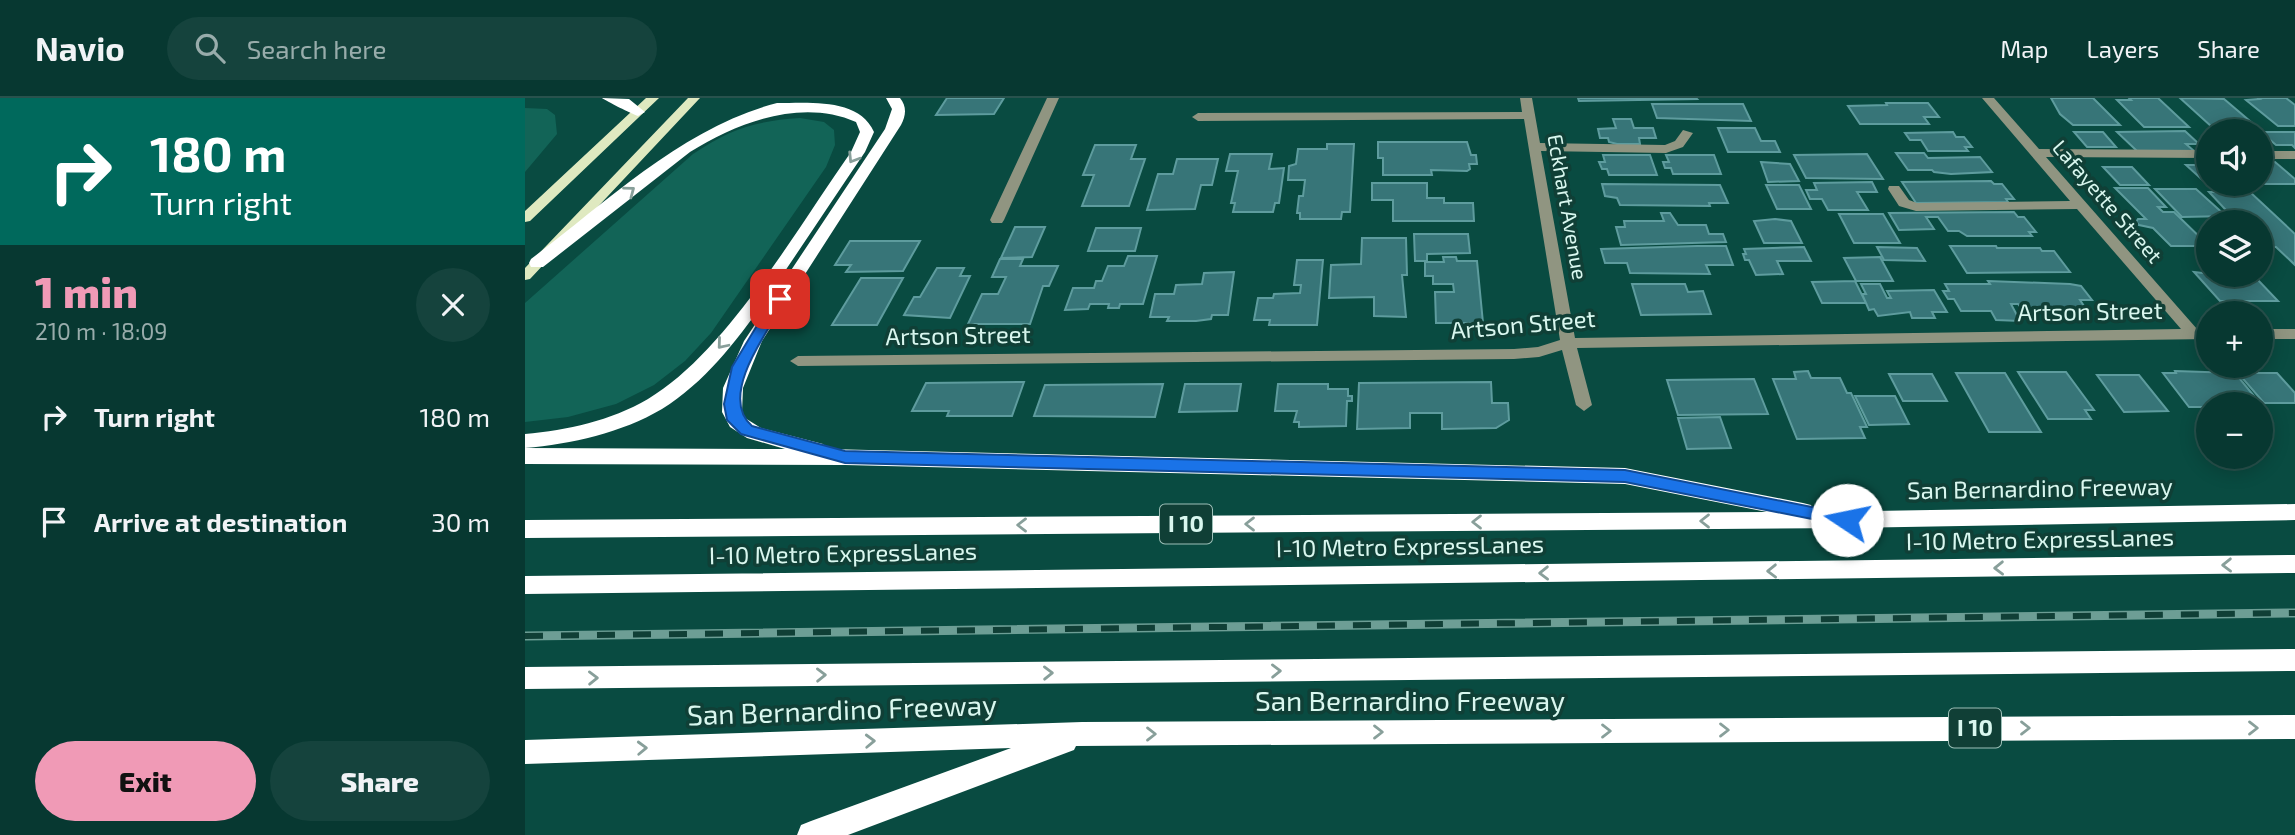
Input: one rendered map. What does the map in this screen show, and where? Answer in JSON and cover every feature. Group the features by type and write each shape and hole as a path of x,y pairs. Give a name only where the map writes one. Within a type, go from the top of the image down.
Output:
{"highway":[{"path":"609,98 624,102 638,113"},
{"path":"845,457 747,430 735,420 731,404 733,388 739,367 753,341 892,129 899,114 898,103 893,98"},
{"path":"525,442 590,430 636,414 670,394 705,364 740,323 858,152 867,132 862,120 839,109 804,106 777,107 729,124 685,149 531,269"},
{"path":"525,456 845,457 1625,476 1847,520"},
{"name":"San Bernardino Freeway","path":"525,529 1847,520 2295,512"},
{"name":"I-10 Metro ExpressLanes","path":"525,585 2295,565"},
{"path":"525,678 2295,660"},
{"name":"San Bernardino Freeway","path":"525,752 1082,734 2295,727"},
{"path":"811,835 1082,734"}],"main road":[{"path":"525,218 653,98"},
{"path":"531,269 694,98"}],"street":[{"path":"996,220 1053,98"},
{"name":"Eckhart Avenue","path":"1526,98 1568,343 1584,405"},
{"name":"Lafayette Street","path":"1989,98 2080,205 2196,329"},
{"path":"1198,117 1529,115"},
{"path":"1535,147 1666,149 1679,144 1687,133"},
{"path":"2037,153 2196,154"},
{"path":"2273,155 2295,155"},
{"path":"1894,189 1904,204 1916,207 2080,205"},
{"name":"Artson Street","path":"798,361 1514,354 1539,352 1568,343 2196,334"},
{"path":"2273,334 2295,334"}],"green space":[{"path":"525,108 547,109 555,115 557,134 525,172"},
{"path":"800,118 824,122 834,130 835,145 826,167 711,333 685,361 654,385 616,404 568,417 525,422 525,303 693,154 731,132 769,121"}],"building":[{"path":"947,98 1004,98 994,114 936,115"},
{"path":"1578,98 1696,98 1697,99 1579,101"},
{"path":"2051,98 2093,98 2120,125 2073,125 2060,114"},
{"path":"2129,98 2158,98 2189,127 2144,127 2117,100 2131,100"},
{"path":"2180,98 2224,99 2248,119 2203,119"},
{"path":"2257,98 2286,98 2295,105 2295,126 2278,126 2273,119 2246,100 2259,99"},
{"path":"1886,103 1928,103 1939,117 1924,117 1929,124 1860,124 1848,106 1887,105"},
{"path":"1652,104 1743,104 1751,121 1657,118"},
{"path":"1613,119 1631,119 1634,128 1653,128 1656,138 1639,138 1640,144 1617,144 1609,142 1608,138 1600,138 1598,129 1616,128"},
{"path":"1718,128 1755,128 1761,141 1775,141 1780,152 1728,152"},
{"path":"2185,131 2196,144 2186,144 2194,151 2137,151 2117,132"},
{"path":"1953,132 1956,137 1964,137 1972,147 1965,147 1968,151 1928,151 1921,140 1910,140 1905,133"},
{"path":"2074,132 2103,132 2116,147 2087,147"},
{"path":"2273,132 2295,132 2295,148 2292,145 2276,145 2273,142"},
{"path":"1378,142 1467,142 1471,155 1476,155 1477,164 1469,164 1470,169 1467,171 1431,170 1432,175 1383,175 1383,158 1378,158"},
{"path":"1327,144 1354,144 1350,212 1342,212 1341,219 1300,219 1300,213 1297,213 1299,196 1303,196 1305,180 1288,180 1289,166 1296,164 1298,149 1327,149"},
{"path":"1095,145 1136,145 1131,159 1145,159 1129,206 1082,206 1094,175 1083,175"},
{"path":"1896,153 1924,153 1928,158 1980,157 1992,172 1951,174 1932,170 1908,170"},
{"path":"1230,154 1272,154 1269,169 1284,168 1279,203 1275,203 1273,212 1233,212 1235,203 1231,203 1238,171 1226,171"},
{"path":"1867,154 1883,179 1806,178 1794,155"},
{"path":"1603,155 1650,155 1657,175 1609,175 1599,162 1605,162"},
{"path":"1666,155 1714,155 1721,174 1673,174 1671,168 1665,168 1663,162 1669,162"},
{"path":"1177,159 1218,159 1212,185 1201,185 1195,209 1147,210 1158,174 1173,174"},
{"path":"1761,162 1790,164 1799,181 1768,182"},
{"path":"2273,162 2295,179 2295,184 2273,184"},
{"path":"2186,165 2196,165 2196,174"},
{"path":"2103,167 2132,167 2149,185 2120,185"},
{"path":"1991,181 1994,184 2002,184 2014,199 2006,199 2008,202 1916,203 1902,182"},
{"path":"1872,182 1877,192 1857,192 1868,210 1828,210 1822,199 1810,199 1806,190 1817,190 1814,183"},
{"path":"1372,183 1427,183 1427,198 1444,198 1444,203 1473,203 1474,221 1393,221 1393,200 1372,200"},
{"path":"1602,184 1720,185 1728,203 1709,203 1710,206 1620,205 1617,198 1605,196"},
{"path":"1766,185 1799,185 1811,209 1777,209"},
{"path":"2115,188 2148,188 2166,207 2158,207 2163,212 2174,212 2196,233 2196,246 2171,246 2153,228 2136,222 2138,219 2146,219"},
{"path":"2155,189 2196,189 2196,196 2204,196 2219,210 2196,210 2196,217 2182,217"},
{"path":"2213,196 2254,196 2269,210 2226,210"},
{"path":"2014,212 2018,217 2024,217 2036,232 2029,232 2032,236 1967,236 1959,231 1948,231 1938,217 1926,217 1934,229 1899,230 1889,213"},
{"path":"1661,213 1670,213 1678,225 1706,225 1709,234 1723,234 1726,242 1621,245 1616,227 1625,227 1624,221 1664,221"},
{"path":"2273,213 2295,234 2295,265 2273,247"},
{"path":"1839,214 1883,214 1900,243 1854,243"},
{"path":"1754,221 1791,221 1802,243 1764,243"},
{"path":"1015,227 1045,227 1032,257 1001,258"},
{"path":"1096,228 1141,228 1135,251 1088,251"},
{"path":"1414,234 1468,234 1470,253 1427,254 1427,261 1415,261"},
{"path":"1362,238 1406,238 1407,275 1402,275 1406,317 1374,316 1374,297 1329,298 1331,265 1361,264"},
{"path":"850,241 920,241 903,271 846,272 851,265 835,265"},
{"path":"1726,246 1733,265 1706,265 1710,274 1630,273 1627,263 1605,263 1601,249"},
{"path":"1950,246 2040,248 2042,251 2054,251 2070,272 1967,273"},
{"path":"1804,247 1811,261 1777,261 1783,274 1756,275 1743,254 1746,254 1744,249"},
{"path":"1877,247 1917,248 1925,261 1884,260"},
{"path":"1128,256 1157,256 1143,304 1120,304 1119,308 1108,308 1109,304 1090,304 1088,309 1065,310 1073,288 1094,288 1096,281 1102,281 1108,266 1124,266"},
{"path":"1443,257 1456,257 1457,261 1477,261 1483,323 1436,323 1435,292 1454,292 1453,284 1433,284 1433,276 1425,276 1425,262 1444,262"},
{"path":"1880,257 1893,281 1856,281 1844,258"},
{"path":"1000,259 1023,259 1020,266 1058,266 1049,286 1043,286 1030,324 968,324 982,294 998,294 1006,277 992,277"},
{"path":"1297,260 1323,260 1317,325 1269,325 1270,320 1254,320 1258,298 1300,293 1301,285 1294,285"},
{"path":"937,268 964,268 960,276 970,276 950,318 904,315 914,297 920,297"},
{"path":"1234,272 1228,315 1212,315 1211,319 1196,321 1167,321 1169,317 1150,317 1155,294 1174,294 1176,285 1202,284 1204,273"},
{"path":"861,278 903,278 877,325 832,325"},
{"path":"1855,281 1866,303 1822,303 1812,282"},
{"path":"1988,281 2081,286 2092,300 2080,300 2088,312 2024,312 2018,304 2011,304 2020,321 1996,320 1991,311 1961,311 1954,299 1948,299 1943,291 1949,291 1945,284 1990,284"},
{"path":"1632,284 1685,284 1688,292 1703,291 1711,314 1641,315"},
{"path":"1861,284 1880,284 1887,298 1891,298 1887,291 1934,290 1947,312 1932,312 1935,318 1912,318 1910,312 1878,316 1874,309 1869,310"},
{"path":"2207,287 2265,287 2278,301 2273,301 2220,301"},
{"path":"1808,371 1811,378 1840,378 1847,393 1851,393 1867,427 1860,427 1865,438 1797,439 1773,379 1796,379 1794,372"},
{"path":"2175,371 2196,372 2196,378 2239,378 2251,392 2196,392 2196,407 2189,407 2163,373 2176,373"},
{"path":"2018,372 2066,372 2094,410 2085,410 2091,419 2048,419"},
{"path":"1956,373 2005,373 2041,432 1989,432"},
{"path":"2273,373 2277,373 2295,393 2295,403 2273,403 2273,392 2254,392 2242,378 2273,378"},
{"path":"1889,374 1932,374 1947,401 1903,401"},
{"path":"2097,375 2139,375 2168,411 2124,412"},
{"path":"1754,379 1768,414 1678,415 1667,380"},
{"path":"1024,382 1012,416 947,416 949,411 912,411 926,383"},
{"path":"1491,382 1492,403 1508,403 1509,420 1496,428 1442,429 1442,413 1410,413 1410,428 1357,429 1359,383"},
{"path":"1163,384 1155,417 1034,416 1045,385"},
{"path":"1185,384 1241,384 1237,411 1179,412"},
{"path":"1278,384 1328,384 1328,389 1348,389 1348,396 1352,396 1352,401 1347,401 1346,426 1299,427 1299,422 1294,422 1297,411 1275,411"},
{"path":"1855,396 1895,396 1909,424 1869,425"},
{"path":"1720,417 1731,448 1687,449 1678,418"}],"railway":[{"path":"525,636 2295,613"}],"route":[{"path":"780,299 739,367 731,404 735,420 747,430 845,457 1625,476 1847,520"}]}
